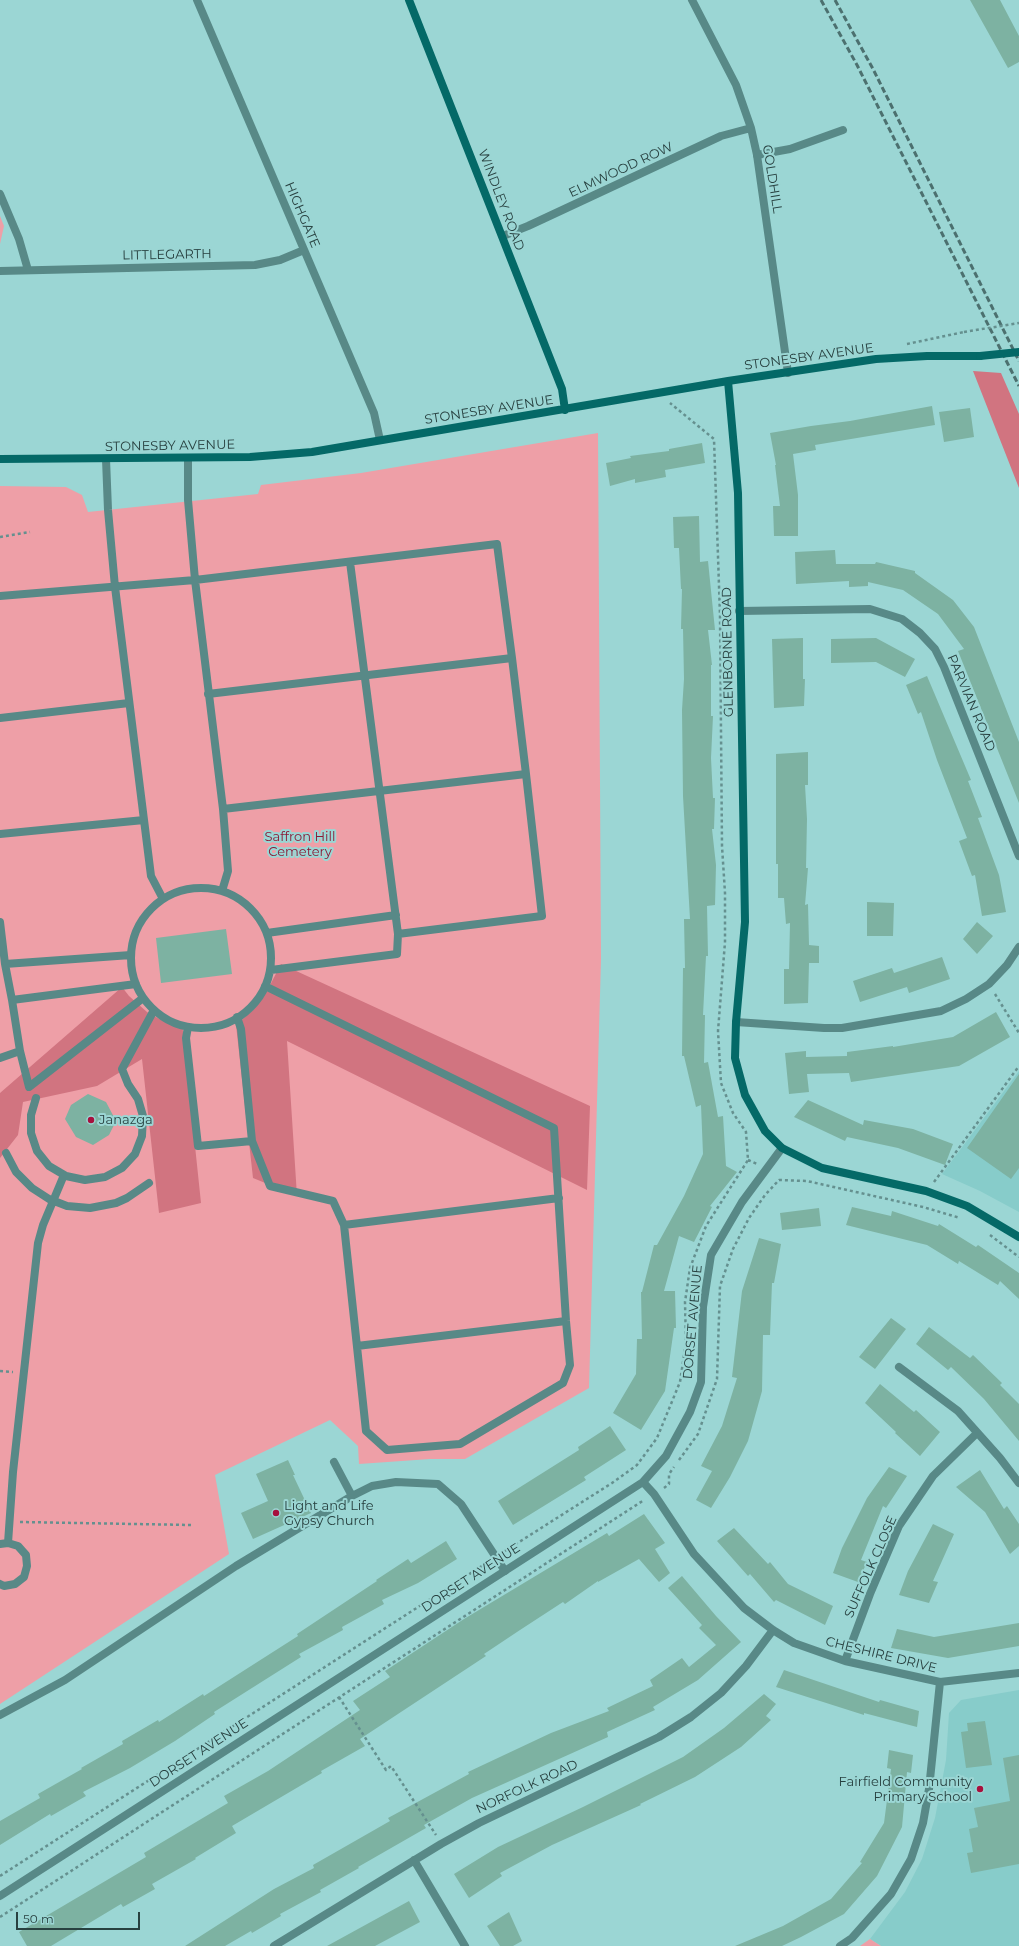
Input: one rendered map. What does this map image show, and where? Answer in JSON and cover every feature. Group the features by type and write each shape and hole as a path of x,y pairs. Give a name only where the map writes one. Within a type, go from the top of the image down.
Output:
{"street":[{"name":"HIGHGATE","path":"197,0 374,413 380,440"},
{"name":"WINDLEY ROAD","path":"410,0 562,389 565,410"},
{"name":"GOLDHILL","path":"692,0 736,85 751,128 757,155 788,373"},
{"name":"ELMWOOD ROW","path":"503,236 528,226 722,136 751,128"},
{"path":"757,155 790,149 843,130"},
{"path":"0,194 19,239 28,270"},
{"name":"LITTLEGARTH","path":"0,271 256,265 280,260 304,250"},
{"name":"STONESBY AVENUE","path":"0,459 250,457 312,452 728,381 876,359 927,356 980,356 1019,352"},
{"name":"GLENBORNE ROAD","path":"728,381 738,493 745,922 736,1022 735,1058 745,1095 765,1131 782,1148 822,1168 926,1191 967,1206 1019,1237"},
{"path":"188,458 188,500 195,580 228,871 222,891"},
{"path":"106,459 108,510 115,587 151,876 163,899"},
{"path":"0,596 195,580 496,544 512,658 542,916 398,934"},
{"path":"271,970 397,954 398,934 396,915 350,562"},
{"name":"PARVIAN ROAD","path":"739,611 870,609 902,619 920,633 935,649 944,667 1019,856"},
{"path":"208,694 512,658"},
{"path":"0,718 130,703"},
{"path":"222,809 526,774"},
{"path":"0,834 144,820"},
{"path":"192,888 207,888 222,891 241,900 257,914 267,933 271,951 271,970 265,986 249,1010 229,1022 207,1028 188,1027 170,1021 154,1010 143,998 136,984 132,970 131,955 134,938 140,923 150,910 163,899 176,892 192,888"},
{"path":"267,933 396,915"},
{"path":"0,922 5,964 4,979 12,1000 20,1051 29,1087 143,998"},
{"path":"736,1022 824,1028 855,1027 941,1011 966,1000 989,984 1007,965 1019,947"},
{"path":"5,964 131,955"},
{"path":"12,1000 136,984"},
{"path":"238,1017 241,1029 252,1141 270,1186 332,1201 344,1225 366,1431 387,1450 460,1444 563,1383 570,1365 554,1128 265,986"},
{"path":"36,1098 31,1115 31,1133 37,1151 50,1166 64,1175 85,1180 104,1177 122,1168 135,1154 142,1136 143,1116 138,1099 128,1084 122,1069 154,1010"},
{"path":"188,1027 186,1038 198,1146 252,1141"},
{"path":"0,1058 20,1051"},
{"name":"DORSET AVENUE","path":"0,1896 643,1482 666,1456 690,1412 701,1382 703,1307 711,1255 742,1202 782,1148"},
{"path":"6,1154 16,1172 23,1180 41,1194 52,1200 77,1207 103,1206 127,1198 149,1183"},
{"path":"0,1584 4,1586 15,1584 24,1577 28,1566 26,1555 18,1546 4,1544 10,1522 13,1472 35,1266 42,1225 64,1175"},
{"path":"344,1225 559,1198"},
{"path":"357,1346 566,1321"},
{"path":"898,1367 958,1411 976,1434 1000,1458 1019,1483"},
{"name":"SUFFOLK CLOSE","path":"845,1661 870,1594 899,1526 933,1476 976,1434"},
{"path":"334,1462 352,1496"},
{"path":"0,1715 65,1680 236,1566 352,1496 372,1486 396,1482 438,1484 461,1504 505,1570"},
{"name":"CHESHIRE DRIVE","path":"643,1482 654,1494 694,1554 744,1608 773,1630 794,1643 845,1661 940,1682 1019,1673"},
{"name":"NORFOLK ROAD","path":"274,1946 414,1860 479,1823 659,1737 691,1717 721,1693 746,1666 773,1630"},
{"path":"840,1946 852,1938 891,1894 911,1859 923,1823 929,1789 940,1682"},
{"path":"414,1860 465,1946"}],"path":[{"path":"964,332 1019,322"},
{"path":"658,394 714,439 720,615 722,846 725,893 725,942 718,1031 721,1083 733,1113 746,1132 748,1160 742,1172"},
{"path":"0,537 30,532"},
{"path":"989,984 1019,1033"},
{"path":"926,1191 1019,1066"},
{"path":"0,1917 669,1484 670,1474 698,1434 717,1379 720,1286 733,1249 749,1218 765,1195 779,1180 806,1181 923,1207 963,1219"},
{"path":"988,1234 1019,1256"},
{"path":"0,1876 612,1483 637,1464 657,1438"},
{"path":"10,1522 192,1525"},
{"path":"331,1684 386,1770 391,1766 441,1844"}],"shaded area":[{"path":"973,371 1001,373 1019,414 1019,488"},
{"path":"281,964 590,1106 587,1190 287,1041 297,1196 253,1178 236,1025 253,1010 268,989"},
{"path":"122,987 129,996 147,1012 163,1021 182,1022 201,1203 159,1213 142,1059 97,1086 23,1102 18,1135 0,1158 0,1093"},
{"path":"1019,1071 1019,1212 980,1191 942,1174"},
{"name":"Fairfield Community Primary School","path":"1019,1690 1019,1946 881,1946 870,1939 905,1892 922,1859 935,1818 946,1760 949,1713 961,1700"}],"green space":[{"path":"0,216 4,226 0,244"},
{"name":"Saffron Hill Cemetery","path":"598,433 601,959 589,1388 465,1459 430,1459 359,1464 358,1446 330,1420 215,1475 229,1554 0,1704 0,486 66,487 82,495 88,512 258,494 261,485 361,473"},
{"path":"870,1939 881,1946 860,1946"}],"building":[{"path":"970,0 1000,0 1019,36 1019,62 1008,68"},
{"path":"932,406 935,425 815,445 816,450 793,454 798,495 798,536 774,536 773,506 780,506 776,465 770,433 850,421"},
{"path":"970,408 974,437 944,442 939,412"},
{"path":"702,443 705,463 665,470 666,477 635,483 635,479 610,486 606,463 631,458 630,456 669,451 669,449"},
{"path":"699,516 700,562 708,561 715,630 708,630 712,665 711,716 713,716 711,758 713,798 715,798 714,829 712,829 716,865 715,905 707,906 708,956 706,956 703,1015 705,1015 704,1063 708,1062 718,1117 723,1116 726,1166 737,1172 710,1206 712,1207 694,1242 679,1236 664,1291 675,1291 676,1328 674,1328 665,1391 641,1430 613,1413 636,1374 637,1339 642,1339 641,1292 654,1245 657,1245 684,1196 703,1154 701,1105 696,1107 684,1056 682,1056 683,968 685,968 684,919 690,919 683,796 682,710 684,679 683,629 681,629 682,589 679,548 674,548 673,517"},
{"path":"835,550 836,564 875,564 876,562 915,571 915,573 953,600 974,627 1019,742 1019,803 958,651 964,649 938,614 903,590 868,582 868,586 849,587 849,581 796,584 795,552"},
{"path":"803,638 803,679 805,679 804,706 774,708 772,639"},
{"path":"876,638 915,659 905,677 876,662 831,663 831,639"},
{"path":"927,676 971,780 968,781 982,817 978,818 999,875 1006,912 982,916 975,875 972,876 959,841 967,838 937,760 921,712 918,714 906,685"},
{"path":"808,752 808,785 805,785 807,819 806,868 808,868 805,905 808,904 809,945 819,946 819,963 809,963 808,1003 784,1004 784,969 789,969 790,923 786,924 784,898 778,898 778,864 776,864 776,754"},
{"path":"867,902 894,903 893,936 867,936"},
{"path":"977,922 993,936 977,954 963,939"},
{"path":"226,929 232,974 161,983 156,938"},
{"path":"942,957 950,979 909,993 907,987 860,1002 853,981 892,968 894,973"},
{"path":"996,1012 1010,1037 959,1066 851,1082 849,1073 807,1074 809,1092 789,1094 785,1053 806,1051 806,1057 847,1056 847,1052 893,1047 953,1037"},
{"path":"1019,1074 1019,1168 1011,1179 967,1148"},
{"name":"Janazga","path":"88,1094 106,1102 116,1121 109,1135 93,1145 76,1137 65,1119 71,1105"},
{"path":"808,1100 863,1125 864,1120 913,1129 953,1144 945,1165 898,1148 847,1137 845,1141 794,1117"},
{"path":"852,1207 891,1216 892,1211 938,1226 939,1224 976,1247 978,1245 1019,1273 1019,1299 1000,1281 998,1285 959,1261 958,1264 927,1245 846,1225"},
{"path":"819,1208 821,1226 782,1230 780,1213"},
{"path":"759,1238 781,1244 774,1283 772,1283 770,1335 763,1335 762,1391 748,1441 730,1477 711,1508 696,1500 712,1471 701,1466 722,1426 737,1378 732,1377 742,1291"},
{"path":"891,1318 906,1329 875,1369 859,1357"},
{"path":"929,1327 970,1358 973,1355 1002,1383 1000,1385 1019,1404 1019,1441 984,1399 951,1367 948,1370 916,1344"},
{"path":"880,1384 914,1412 916,1410 940,1432 920,1456 865,1403"},
{"path":"610,1426 626,1450 584,1477 586,1480 513,1525 498,1501 579,1450 578,1447"},
{"name":"Light and Life Gypsy Church","path":"288,1460 295,1475 293,1475 311,1513 253,1539 241,1513 268,1501 256,1474"},
{"path":"889,1467 907,1476 886,1508 883,1506 861,1560 867,1562 858,1582 833,1573 842,1548 867,1498"},
{"path":"980,1470 1004,1509 1007,1506 1019,1524 1019,1546 1010,1554 985,1512 956,1487"},
{"path":"644,1514 665,1543 655,1549 670,1573 659,1582 639,1559 598,1581 565,1604 563,1602 520,1630 484,1654 486,1656 360,1739 365,1746 321,1771 322,1773 232,1826 236,1833 195,1858 196,1859 152,1884 155,1889 123,1907 121,1904 51,1946 27,1946 19,1932 146,1857 144,1853 228,1803 224,1796 268,1771 360,1710 353,1701 390,1677 385,1671 464,1619 607,1533 609,1536"},
{"path":"933,1524 954,1534 933,1581 938,1582 929,1603 899,1595 908,1571"},
{"path":"734,1528 768,1564 770,1562 788,1584 833,1606 825,1625 776,1600 774,1602 750,1574 748,1576 717,1541"},
{"path":"446,1541 457,1559 418,1583 382,1600 384,1604 342,1627 343,1630 299,1654 301,1657 214,1712 215,1714 175,1741 130,1768 83,1792 86,1796 51,1816 50,1814 0,1845 0,1821 40,1798 38,1794 123,1744 122,1741 158,1720 159,1722 203,1694 204,1696 298,1636 297,1634 408,1559 411,1563"},
{"path":"682,1576 716,1616 741,1642 698,1680 653,1707 655,1710 607,1732 608,1737 472,1798 424,1825 426,1828 320,1890 321,1892 280,1914 281,1916 252,1933 251,1931 225,1946 185,1946 274,1889 314,1868 313,1865 390,1821 388,1818 469,1774 468,1772 551,1733 609,1711 607,1708 653,1686 650,1680 682,1658 689,1667 716,1645 699,1628 702,1625 668,1588"},
{"path":"1019,1623 1019,1646 948,1658 891,1648 897,1629 934,1637"},
{"path":"784,1670 879,1702 880,1700 919,1711 917,1727 864,1713 864,1715 776,1687"},
{"path":"764,1694 776,1704 766,1716 771,1720 741,1747 695,1777 640,1804 641,1805 552,1845 500,1873 502,1876 469,1898 454,1874 498,1847 583,1807 683,1757 724,1728"},
{"path":"985,1721 992,1765 966,1768 961,1732 968,1731 967,1723"},
{"path":"889,1750 913,1755 911,1773 907,1772 902,1827 877,1876 844,1914 801,1937 782,1946 735,1946 783,1926 831,1899 862,1863 860,1862 884,1823 891,1769 887,1768"},
{"path":"1019,1755 1019,1864 971,1873 967,1853 973,1852 969,1829 978,1827 974,1808 1010,1801 1003,1758"},
{"path":"409,1901 420,1922 375,1946 327,1946"},
{"path":"509,1912 522,1941 513,1946 500,1946 487,1926"}],"railway":[{"path":"821,0 857,65 1019,386"},
{"path":"835,0 873,69 1019,361"}],"place":[{"name":"Janazga","path":"91,1120"},
{"name":"Light and Life Gypsy Church","path":"276,1513"},
{"name":"Fairfield Community Primary School","path":"980,1789"}]}
